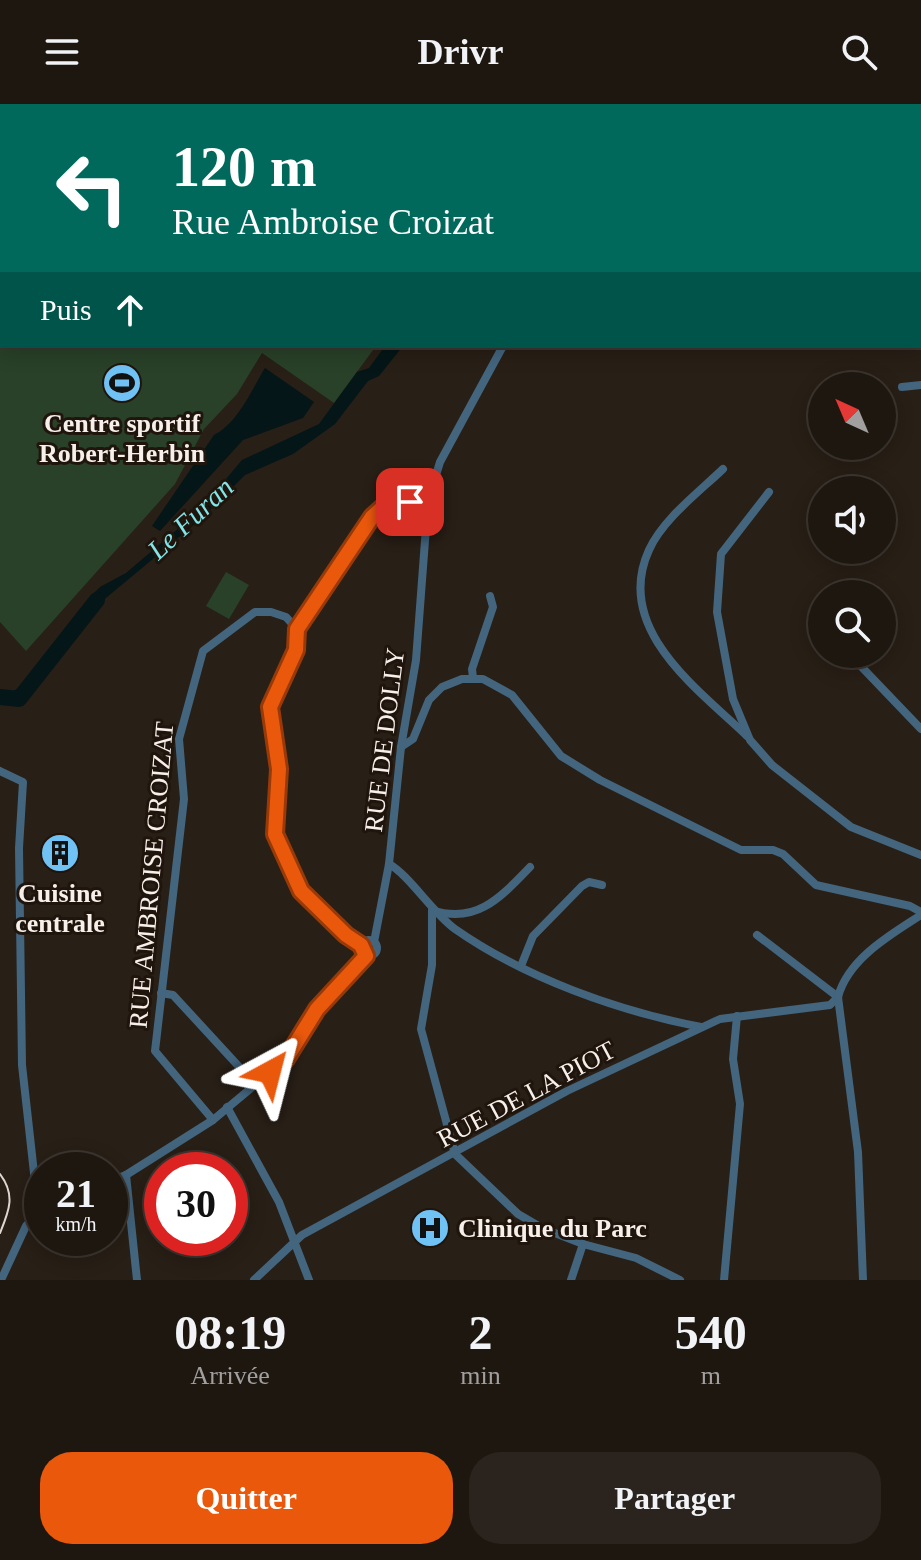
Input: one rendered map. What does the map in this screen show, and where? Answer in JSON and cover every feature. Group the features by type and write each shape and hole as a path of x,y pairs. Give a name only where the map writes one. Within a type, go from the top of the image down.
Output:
{"street":[{"name":"RUE DE DOLLY","path":"502,348 440,462 428,501 416,660 401,747 389,864 432,910 457,930 521,966 606,1001 703,1027"},
{"path":"902,387 921,385"},
{"path":"723,469 669,522 649,550 642,580 644,618 663,655 772,765 851,827 921,855"},
{"path":"750,740 733,699 717,612 721,554 769,492"},
{"path":"366,956 361,945 346,935 301,891 275,834 279,769 270,707 296,650 297,629 372,517 382,508 428,501"},
{"path":"473,678 472,669 493,607 490,596"},
{"name":"RUE AMBROISE CROIZAT","path":"213,1120 155,1051 184,799 179,739 203,651 255,612 271,612 286,617 297,629"},
{"path":"863,668 921,729"},
{"path":"401,747 413,739 429,700 442,687 473,678 497,684 512,695 561,756 600,780 741,850 773,850 783,854 816,885 910,906 921,914 859,961 841,986 838,997 858,1152 863,1280"},
{"path":"0,771 23,782 25,796 19,848 22,1065 32,1152"},
{"path":"128,1174 213,1120 286,1059 317,1009 366,956 375,953 374,942 389,864"},
{"path":"530,867 472,915 455,917 432,910 432,965 421,1029 455,1154 518,1214 542,1228 583,1244 636,1258 680,1280"},
{"path":"521,966 533,936 582,886 589,882 602,885"},
{"path":"757,935 838,997"},
{"path":"361,945 367,940 374,942"},
{"path":"161,993 173,995 255,1084"},
{"name":"RUE DE LA PIOT","path":"254,1280 294,1242 567,1091 703,1027 737,1016 830,1005 838,997"},
{"path":"724,1280 740,1104 733,1059 737,1016"},
{"path":"227,1107 254,1151 309,1280"},
{"path":"128,1194 137,1280"},
{"path":"1,1280 24,1230"},
{"path":"571,1280 583,1244"}],"green space":[{"name":"Centre sportif Robert-Herbin","path":"0,348 375,348 334,403 262,353 237,394 204,429 175,484 26,651 0,622"},
{"path":"226,572 249,585 229,619 206,606"}],"shaded area":[{"path":"384,348 401,348 379,376 368,381 335,424 293,454 245,475 201,519 83,617 72,641 41,683 16,702 0,705 0,698 38,678 90,597 100,587 126,573 200,510 242,460 319,424 357,372 369,368"},
{"path":"265,368 314,402 303,418 243,440 160,531 152,526 214,435 237,415"}],"waterway":[{"name":"Le Furan","path":"0,697 19,699 97,600"}],"tram line":[{"path":"0,1174 9,1196 0,1233"}],"place":[{"name":"Centre sportif Robert-Herbin","path":"122,383"},
{"name":"Cuisine centrale","path":"60,853"},
{"name":"Clinique du Parc","path":"430,1228"}],"route":[{"path":"270,1072 286,1059 290,1047 317,1009 366,956 362,953 361,945 346,935 301,891 275,834 279,769 270,707 296,650 297,629 372,517 382,508 410,502"}]}
